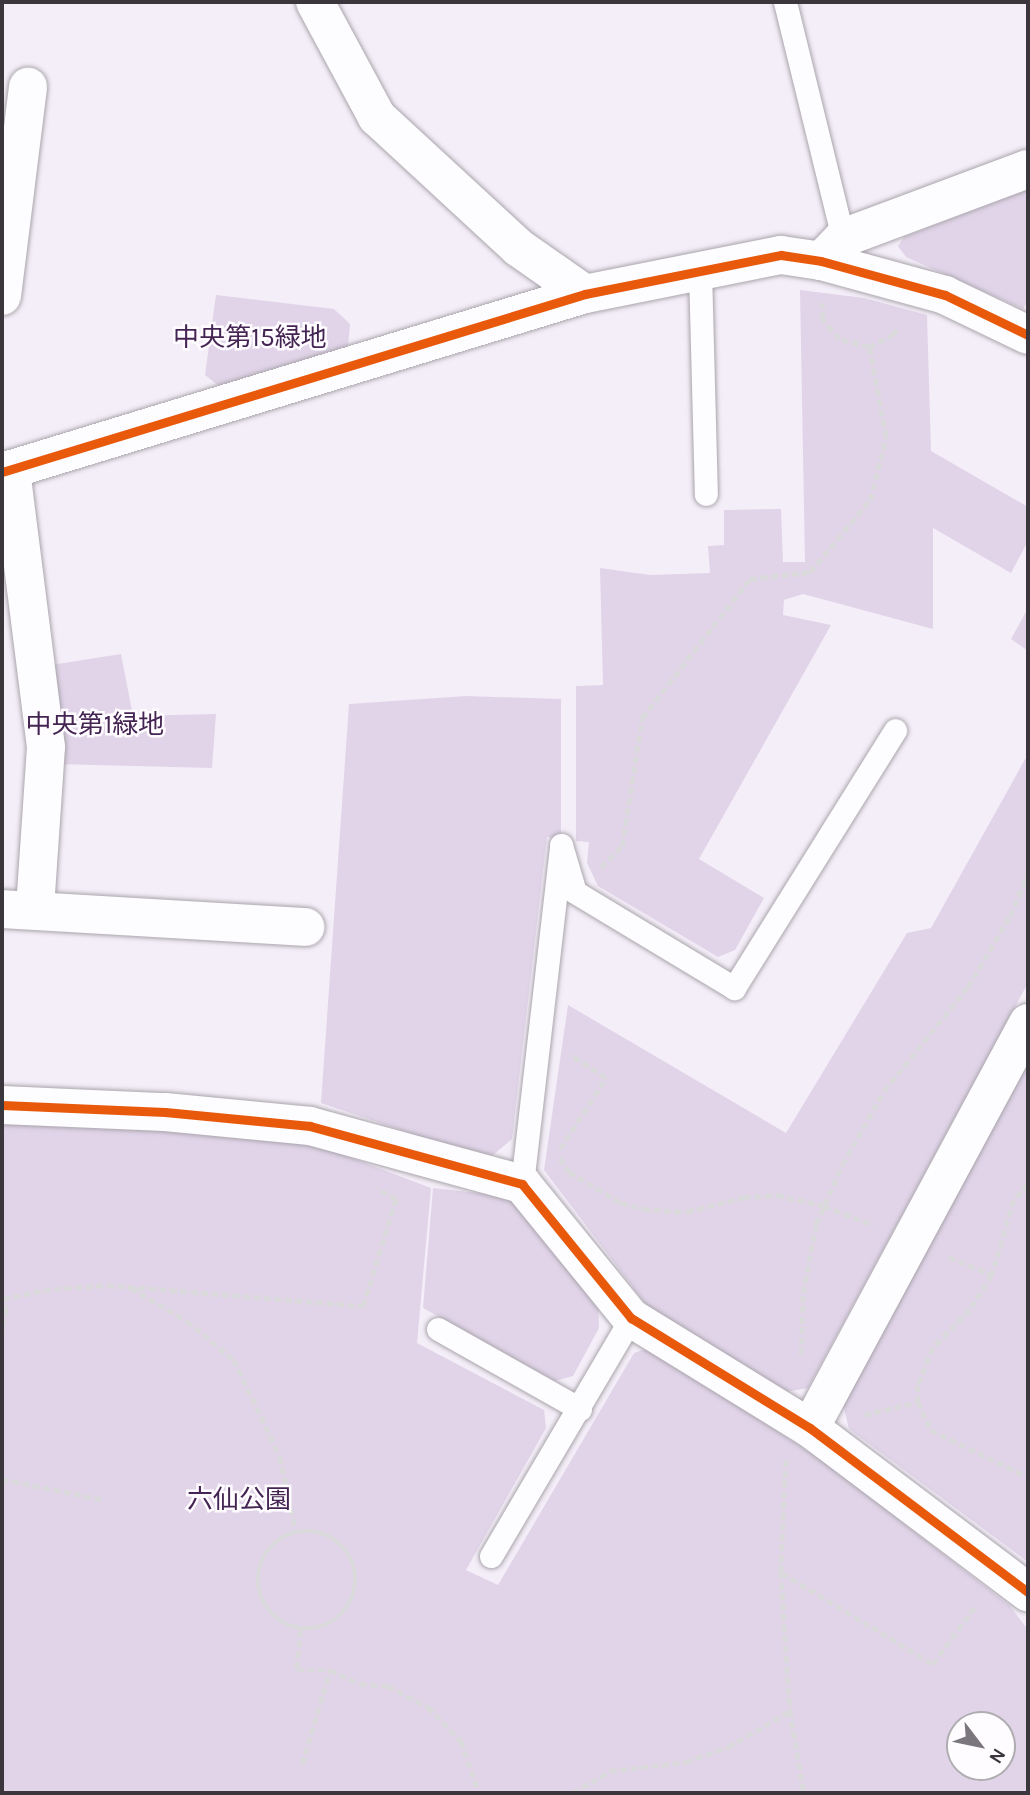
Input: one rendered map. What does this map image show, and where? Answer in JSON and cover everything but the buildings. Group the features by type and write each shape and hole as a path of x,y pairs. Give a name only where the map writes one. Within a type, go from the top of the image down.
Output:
{"street":[{"path":"315,2 377,117 519,248 585,294"},
{"path":"2,296 8,187 28,88"},
{"path":"305,927 18,909 46,747 6,471 585,294 780,255 832,249 1028,169"},
{"path":"832,249 945,295 1028,335"},
{"path":"803,1423 911,1241 1028,1023"},
{"path":"2,1105 165,1112 310,1126 522,1185 632,1318 803,1423 1028,1592"}],"lane":[{"path":"785,2 832,249"},
{"path":"700,270 706,494"},
{"path":"522,1185 561,845 575,892 734,988 895,730"},
{"path":"491,1556 632,1318"},
{"path":"438,1329 580,1409"}],"path":[{"path":"575,892 622,846 642,718 750,579 810,572 870,500 886,437 869,346 839,339 822,319 832,249"},
{"path":"804,1793 790,1711 781,1572 787,1447 803,1423 803,1293 824,1206 859,1130 884,1091 950,1012 990,953 1028,873"},
{"path":"539,1036 606,1078 557,1154 569,1172 609,1196 668,1213 760,1195 796,1197 911,1241"},
{"path":"1028,1184 1014,1200 998,1265 970,1310 933,1348 918,1385 924,1418 941,1438 1028,1477"},
{"path":"2,1336 3,1297 44,1290 131,1287 363,1306 396,1199 373,1188"},
{"path":"131,1287 187,1321 234,1360 279,1457 296,1532"},
{"path":"2,1479 104,1500"},
{"path":"296,1532 321,1533 343,1545 357,1577 355,1594 335,1621 301,1629 276,1619 267,1609 258,1583 263,1556 272,1545 296,1532"},
{"path":"781,1572 933,1664 960,1626"},
{"path":"301,1629 297,1670 330,1670 360,1684 388,1686 428,1707 461,1741 479,1793"},
{"path":"302,1764 330,1670"},
{"path":"573,1793 610,1771 686,1762 728,1747 790,1711"}],"green space":[{"path":"1028,189 1028,300 1023,309 906,257 898,246 904,237"},
{"path":"800,290 864,298 927,315 931,451 1028,507 1028,541 1011,573 933,528 933,629 803,594 784,600 783,615 831,625 699,859 764,898 735,950 718,957 598,886 587,863 589,842 576,841 576,686 603,685 600,568 650,575 710,573 708,546 724,545 724,510 781,509 783,562 805,562"},
{"name":"中央第15緑地","path":"216,295 334,309 350,324 348,347 220,387 205,375"},
{"path":"1028,608 1028,651 1011,639"},
{"name":"中央第1緑地","path":"121,654 133,716 216,714 212,768 56,764 51,665"},
{"path":"466,696 561,699 561,839 547,837 512,1139 493,1155 466,1152 321,1103 349,704"},
{"path":"1028,754 1028,983 808,1388 786,1392 648,1307 544,1170 568,1005 786,1133 907,933 931,928"},
{"path":"1028,1059 1028,1562 849,1429 843,1404"},
{"name":"六仙公園","path":"2,1114 304,1140 431,1188 417,1343 544,1410 546,1428 466,1570 498,1585 634,1353 649,1348 826,1463 1010,1606 1028,1630 1028,1793 2,1793"},
{"path":"433,1188 514,1197 598,1301 599,1328 573,1376 555,1381 423,1308"}],"cycle path":[{"path":"2,472 585,294 781,255 821,261 945,295 1028,335"},
{"path":"2,1105 165,1112 310,1126 522,1184 631,1318 810,1428 1028,1592"}]}
